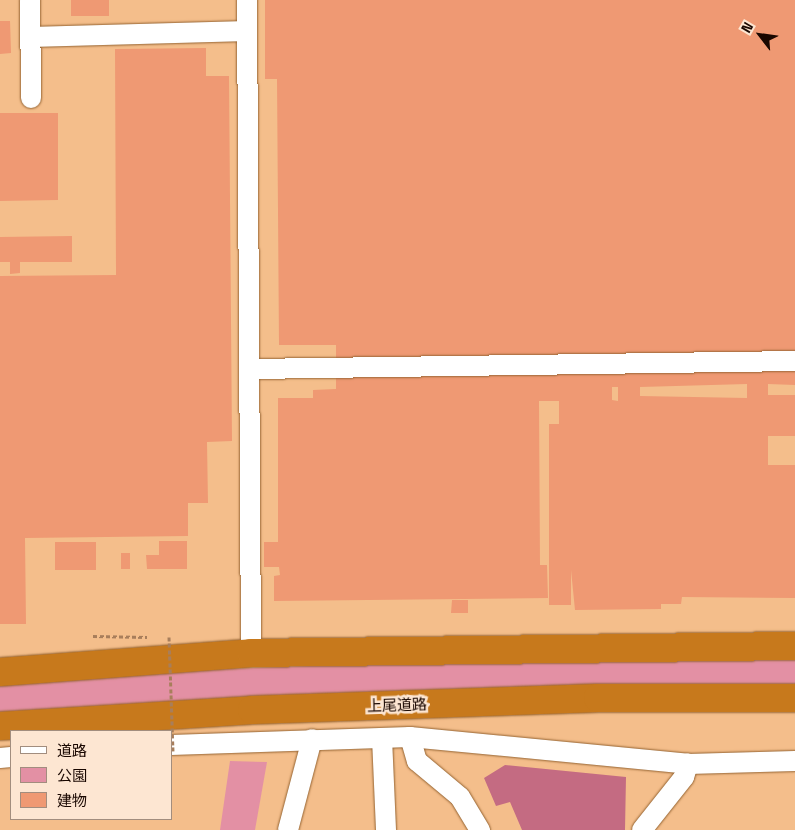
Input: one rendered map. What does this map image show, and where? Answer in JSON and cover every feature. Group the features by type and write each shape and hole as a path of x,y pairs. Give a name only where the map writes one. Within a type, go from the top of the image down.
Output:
{"highway":[{"path":"0,672 251,653 795,646"},
{"name":"上尾道路","path":"0,726 252,710 598,698 795,698"}],"street":[{"path":"30,0 31,98"},
{"path":"247,0 251,369 251,653"},
{"path":"31,37 247,31"},
{"path":"251,369 795,361"},
{"path":"172,749 312,739 410,737 688,764 795,761"},
{"path":"410,737 417,761 460,797 480,830"},
{"path":"382,738 386,830"},
{"path":"288,830 312,739"},
{"path":"642,830 684,777 688,764"}],"path":[{"path":"93,636 150,637"},
{"path":"159,637 169,637 171,730"}],"green space":[{"path":"795,658 795,687 0,720 0,684 199,670 474,660"},
{"path":"230,761 267,762 255,830 220,830"}],"shaded area":[{"path":"505,765 626,777 625,830 522,830 510,802 496,806 484,778"}],"building":[{"path":"71,0 109,0 109,16 71,16"},
{"path":"265,0 795,0 795,385 768,384 768,395 795,395 795,436 768,436 768,465 795,465 795,598 682,597 681,604 661,604 661,609 575,610 571,570 571,605 549,605 549,424 559,424 559,401 539,401 540,565 547,565 548,598 274,601 274,576 280,575 279,567 264,567 264,542 278,542 278,398 313,398 313,390 336,389 336,345 279,345 277,79 265,79","holes":["747,384 747,398 640,396 640,387","612,387 618,387 618,401 612,400"]},
{"path":"0,21 10,21 11,53 0,54"},
{"path":"206,48 206,76 229,76 232,441 207,442 208,503 188,503 188,536 25,538 26,624 0,624 0,276 116,275 115,49"},
{"path":"0,113 58,113 58,200 0,201"},
{"path":"72,236 72,262 20,262 20,273 10,274 10,262 0,262 0,237"},
{"path":"159,541 187,541 187,569 147,569 146,555 159,555"},
{"path":"55,542 96,542 96,570 55,570"},
{"path":"121,553 130,553 130,569 121,569"},
{"path":"452,600 468,600 468,613 451,613"}]}
